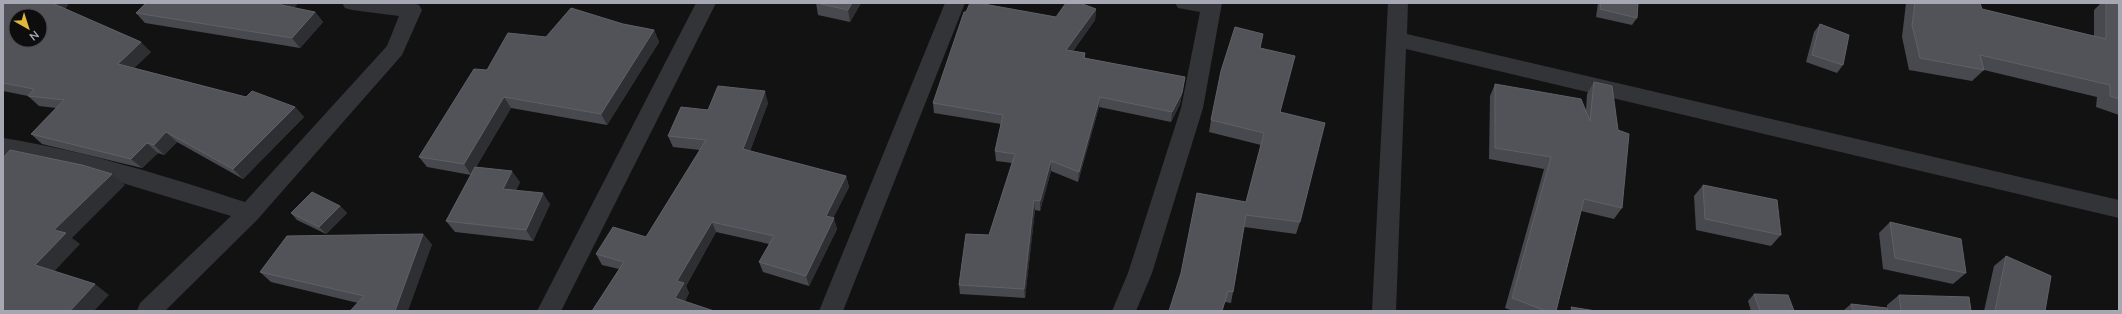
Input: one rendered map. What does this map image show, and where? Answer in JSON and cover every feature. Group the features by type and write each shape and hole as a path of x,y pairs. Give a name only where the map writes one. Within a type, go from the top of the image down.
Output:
{"street":[{"path":"149,311 249,213 395,50 415,7 352,3"},
{"path":"548,311 706,3"},
{"path":"831,311 955,3"},
{"path":"1124,311 1140,273 1192,108 1212,4 1185,3"},
{"path":"1384,311 1395,39 1398,3"},
{"path":"1395,39 2119,209"},
{"path":"3,147 33,151 139,177 249,213"}],"building":[{"path":"3,3 52,3 141,42 118,64 246,97 252,91 295,107 233,169 166,132 154,145 147,143 131,159 31,134 64,100 28,96 34,89 3,83"},
{"path":"146,3 282,3 281,5 315,12 292,38 136,13"},
{"path":"817,3 852,3 848,10"},
{"path":"970,3 978,3 1056,17 1066,3 1080,3 1096,9 1066,50 1085,53 1084,58 1185,77 1182,93 1172,112 1100,97 1079,172 1051,161 1040,201 1034,200 1024,289 959,285 966,234 989,235 1015,154 995,151 1003,115 933,103 964,12 966,12"},
{"path":"1601,3 1638,3 1637,18 1600,9"},
{"path":"1915,3 1980,3 1982,9 2106,39 2106,3 2119,3 2119,99 2110,96 2110,85 1980,55 1984,70 1920,58 1912,25"},
{"path":"571,8 623,24 654,30 601,114 504,97 464,164 419,157 474,69 487,70 508,33 546,37"},
{"path":"1820,24 1849,35 1843,65 1812,55"},
{"path":"1235,27 1263,34 1260,48 1295,56 1280,112 1325,123 1300,222 1246,215 1233,292 1228,291 1222,311 1169,311 1181,273 1197,193 1246,202 1264,133 1211,120 1221,71"},
{"path":"1594,82 1612,86 1618,130 1629,134 1622,208 1584,199 1556,311 1546,311 1512,298 1551,157 1495,148 1495,84 1581,99 1590,121"},
{"path":"718,86 765,91 743,149 846,176 826,216 834,218 806,276 759,262 774,236 712,222 677,281 684,283 675,298 714,311 592,311 624,262 596,254 613,227 646,237 706,140 668,136 681,107 708,110"},
{"path":"10,150 82,165 112,174 54,230 66,233 35,265 95,284 70,311 3,311 3,158"},
{"path":"475,167 512,171 503,189 543,193 526,230 446,221"},
{"path":"1703,185 1777,200 1781,235 1705,219"},
{"path":"312,192 340,206 319,227 291,213"},
{"path":"1890,222 1961,239 1966,273 1895,258"},
{"path":"423,234 395,311 350,311 364,296 260,272 287,236"},
{"path":"2006,256 2051,276 2045,311 1995,311"},
{"path":"1754,294 1788,295 1794,311 1760,311"},
{"path":"1899,295 1969,297 1971,311 1901,311"},
{"path":"1851,304 1887,308 1888,311 1853,311"},
{"path":"1571,307 1596,311 1572,311"}]}
